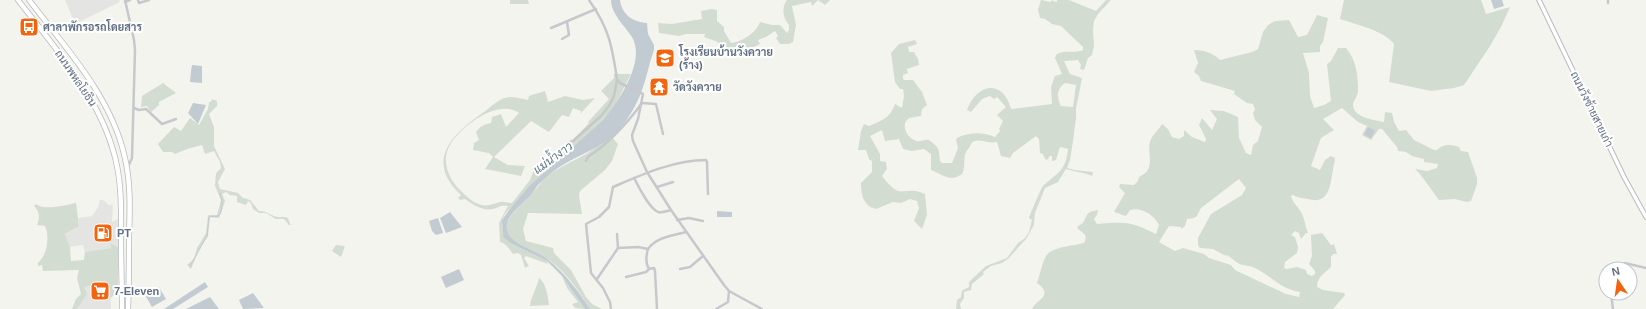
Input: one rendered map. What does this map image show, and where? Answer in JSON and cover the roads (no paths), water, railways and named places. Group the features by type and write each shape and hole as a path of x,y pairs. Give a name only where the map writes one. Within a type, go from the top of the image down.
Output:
{"highway":[{"name":"ถนนพหลโยธิน","path":"30,0 86,75 102,100 120,142 127,169 130,208 128,309"},
{"name":"ถนนพหลโยธิน","path":"20,2 89,94 105,126 112,147 117,165 121,201 122,309"}],"main road":[{"name":"ถนนวังซ้ายสายเก่า","path":"1539,0 1624,177 1646,217"}],"street":[{"path":"14,0 20,2"},
{"path":"127,169 132,158 134,108 135,45 125,1 130,0"},
{"path":"138,0 139,3 149,0"},
{"path":"567,143 577,138 605,112 613,100 617,79 613,52 607,29 590,0"},
{"path":"551,28 596,9"},
{"path":"562,39 569,35 567,22"},
{"path":"617,79 620,83 643,94 642,103 632,135 633,141 647,172 677,220 729,291 762,309"},
{"path":"642,103 656,104 663,134"},
{"path":"586,161 588,157 619,132 642,103"},
{"path":"134,108 140,110 146,109 162,124 176,119"},
{"path":"611,309 607,295 597,278 593,276 590,267 586,224 599,217 609,206 613,187 647,172 672,165 706,160 708,194"},
{"path":"634,178 642,192 657,210 661,212 671,210"},
{"path":"657,187 673,182"},
{"path":"677,220 689,218 703,221"},
{"path":"649,269 646,257 648,249 652,243 661,238 686,232"},
{"path":"597,278 618,248 616,234"},
{"path":"618,248 638,247 648,249"},
{"path":"680,269 690,267 703,256"},
{"path":"626,277 646,272 649,269 654,268 657,309"},
{"path":"716,309 728,302 729,291"}],"waterway":[{"path":"190,266 207,236 209,217 218,216 220,214 222,208 220,193"}],"place":[{"name":"ศาลาพักรอรถโดยสาร","path":"29,27"},
{"name":"โรงเรียนบ้านวังควาย (ร้าง)","path":"665,58"},
{"name":"วัดวังควาย","path":"659,87"},
{"name":"PT","path":"103,233"},
{"name":"7-Eleven","path":"100,291"}],"water label":[{"name":"แม่น้ำงาว","path":"553,158"}]}
